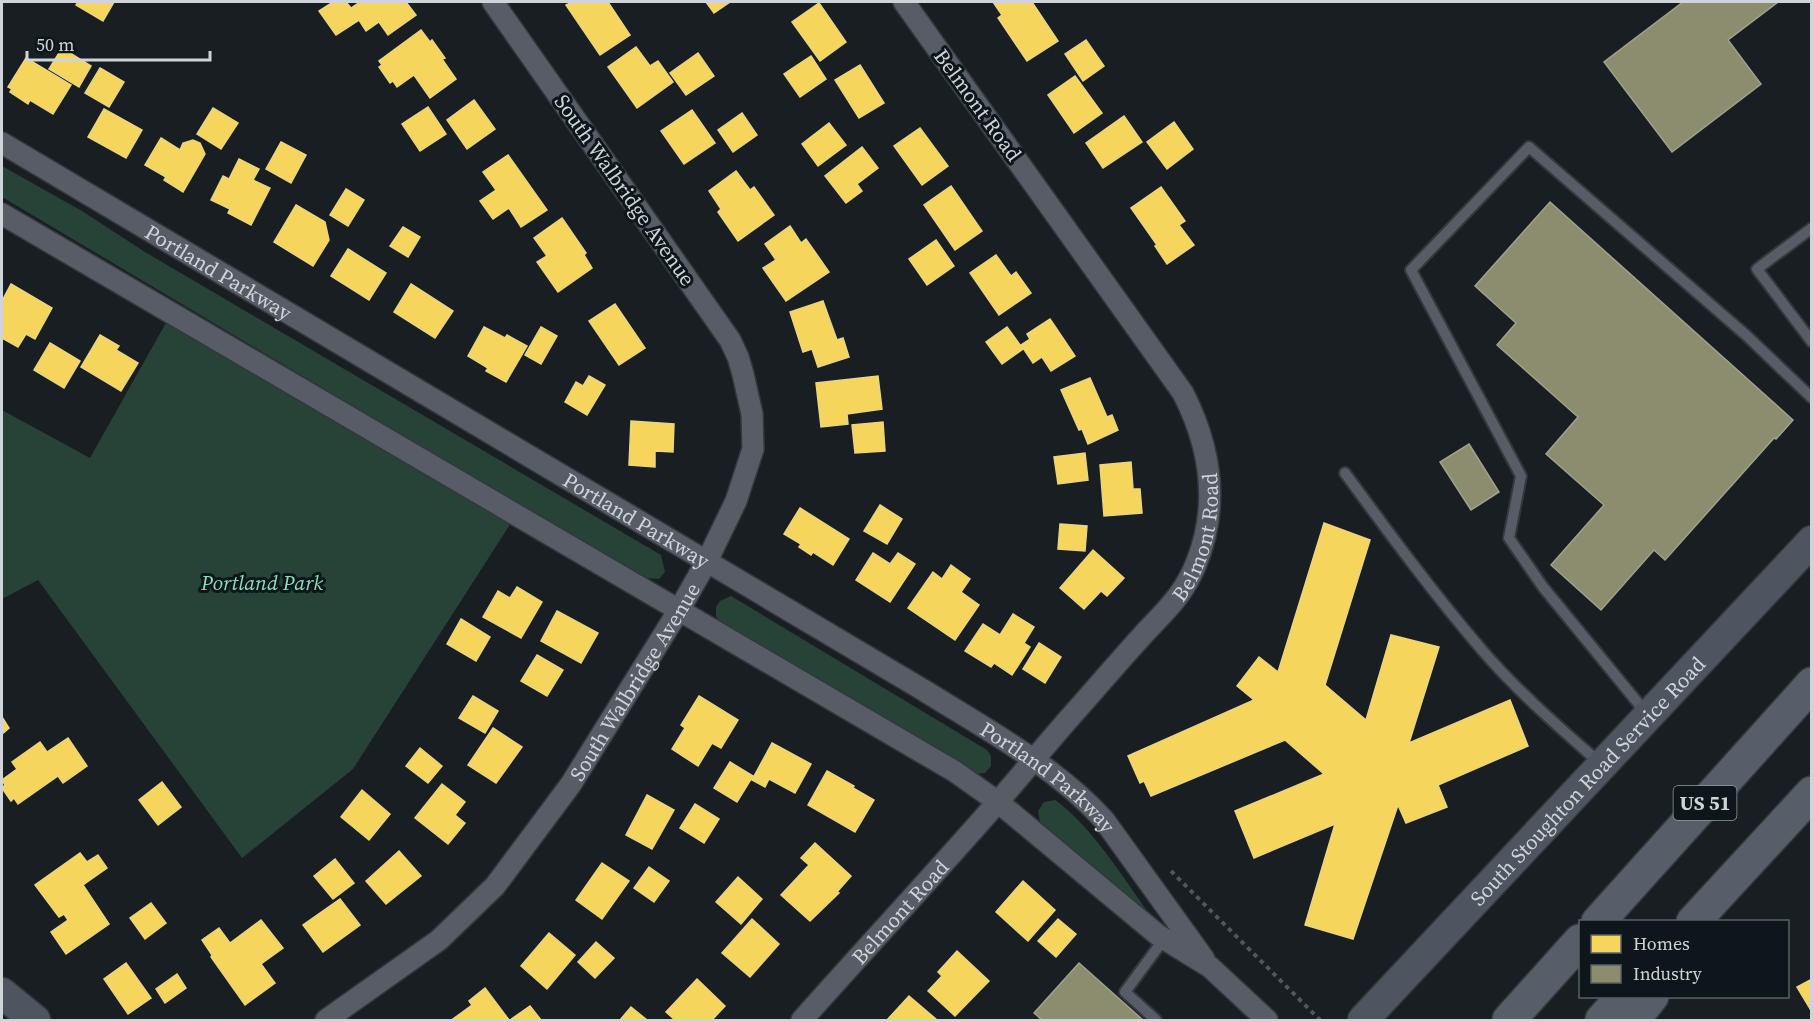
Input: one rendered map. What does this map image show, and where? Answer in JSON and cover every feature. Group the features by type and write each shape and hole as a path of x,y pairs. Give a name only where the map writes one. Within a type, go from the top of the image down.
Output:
{"main road":[{"name":"US 51","path":"1599,920 1812,684"},
{"path":"1694,920 1812,793"},
{"path":"1714,920 1812,798"},
{"path":"1509,1020 1579,943"},
{"path":"1602,1020 1622,998"},
{"path":"1633,1020 1650,998"}],"street":[{"name":"South Walbridge Avenue","path":"326,1020 439,940 495,885 571,784 707,561 736,501 753,448 752,414 738,357 713,314 493,2"},
{"name":"Belmont Road","path":"802,1020 998,802 1144,633 1176,600 1188,582 1203,543 1208,522 1209,468 1196,417 1184,393 904,2"},
{"name":"Portland Parkway","path":"2,143 926,691 1033,759 1089,803 1104,820 1210,967 1267,1020"},
{"name":"Portland Parkway","path":"2,213 954,771 998,802 1164,939 1210,967"},
{"name":"South Stoughton Road Service Road","path":"1363,1020 1812,541"},
{"path":"6,1003 35,1020"}],"lane":[{"path":"1649,716 1543,587 1509,538 1521,477 1411,270 1529,147 1747,336 1812,399"},
{"path":"1812,228 1757,269 1812,342"},
{"path":"1345,473 1412,564 1483,651 1545,715 1602,766"},
{"path":"1156,1020 1125,992 1164,939"}],"path":[{"path":"1166,866 1320,1020"}],"green space":[{"path":"2,166 82,211 145,252 661,555 665,572 659,579 647,578 511,500 2,197"},
{"name":"Portland Park","path":"167,321 511,523 353,769 242,858 38,580 2,599 2,410 90,458"},
{"path":"731,596 987,750 991,756 991,766 985,773 976,774 720,623 716,616 716,607 720,601"},
{"path":"1055,800 1081,823 1106,853 1150,915 1147,919 1040,822 1038,811 1044,802"}],"building: Homes":[{"path":"78,2 114,2 103,21 76,5"},
{"path":"333,2 346,2 351,8 360,2 406,2 416,15 388,35 379,22 366,31 359,20 336,35 319,11"},
{"path":"572,2 608,2 630,35 600,55 566,5"},
{"path":"706,2 730,2 714,13"},
{"path":"993,2 1032,2 1058,41 1027,61 998,18 1002,15"},
{"path":"819,3 846,42 820,61 792,22"},
{"path":"421,30 430,42 432,40 445,58 442,59 456,79 430,98 414,75 397,87 393,81 390,83 379,67 382,65 379,61"},
{"path":"1086,40 1104,66 1083,81 1065,54"},
{"path":"636,47 650,66 658,61 673,82 637,108 608,67"},
{"path":"62,48 91,66 79,87 49,69"},
{"path":"698,53 714,76 686,95 670,73"},
{"path":"811,56 826,79 800,97 784,74"},
{"path":"26,58 71,85 53,114 30,100 28,104 10,92 12,89 8,87"},
{"path":"860,65 884,103 859,118 835,80"},
{"path":"100,68 124,82 109,107 85,93"},
{"path":"1075,76 1102,113 1074,133 1048,95"},
{"path":"474,100 495,129 467,149 447,120"},
{"path":"428,107 446,134 420,151 402,124"},
{"path":"213,108 238,123 221,149 197,134"},
{"path":"104,109 142,130 126,158 88,137"},
{"path":"692,110 715,143 684,164 661,131"},
{"path":"742,113 757,135 733,152 718,130"},
{"path":"1124,116 1142,142 1103,168 1086,143"},
{"path":"1174,122 1193,149 1167,169 1147,142"},
{"path":"829,123 846,145 818,166 802,144"},
{"path":"920,128 948,166 922,185 894,146"},
{"path":"161,138 180,150 183,143 193,140 200,143 205,154 183,192 164,180 166,177 145,165"},
{"path":"281,142 306,155 291,183 266,169"},
{"path":"862,147 878,168 857,184 862,191 846,203 825,176"},
{"path":"508,155 547,210 521,227 509,208 493,219 480,201 496,190 483,172"},
{"path":"239,159 259,169 253,180 270,188 251,225 228,213 230,209 211,200 223,176 229,179"},
{"path":"736,171 750,190 754,187 774,215 738,241 718,212 721,209 709,191"},
{"path":"951,186 982,231 955,250 924,205"},
{"path":"1161,187 1185,221 1179,225 1194,245 1167,264 1155,246 1157,245 1131,208"},
{"path":"346,189 364,200 348,226 330,215"},
{"path":"296,205 325,222 329,240 313,266 274,242"},
{"path":"562,218 586,253 584,255 592,268 558,292 537,262 547,256 534,238"},
{"path":"790,226 801,243 806,239 829,272 786,301 763,268 776,260 765,244"},
{"path":"403,227 420,237 408,257 390,246"},
{"path":"936,240 954,266 927,285 909,259"},
{"path":"348,249 386,273 369,300 331,276"},
{"path":"996,255 1011,276 1016,272 1031,293 999,315 970,273"},
{"path":"11,284 52,308 35,339 26,334 18,347 2,338 2,301"},
{"path":"411,284 453,311 435,338 394,312"},
{"path":"823,301 837,340 843,338 849,357 818,367 812,349 803,352 790,312"},
{"path":"615,304 645,348 619,365 589,321"},
{"path":"1050,319 1075,356 1051,371 1042,357 1033,363 1021,345 1030,339 1027,334"},
{"path":"484,327 505,338 507,335 527,346 506,382 486,371 488,368 468,356"},
{"path":"541,327 557,336 541,364 525,355"},
{"path":"1007,327 1023,349 1002,364 986,342"},
{"path":"100,335 119,346 116,350 138,363 121,391 81,367"},
{"path":"50,343 80,361 64,388 34,370"},
{"path":"589,376 605,385 587,415 565,402 576,382 583,386"},
{"path":"878,376 882,409 847,414 848,424 821,427 816,383"},
{"path":"1090,378 1107,417 1112,415 1118,430 1088,444 1061,390"},
{"path":"631,421 674,424 673,452 655,451 655,467 629,465"},
{"path":"883,422 885,451 855,453 852,425"},
{"path":"1085,453 1088,480 1058,484 1054,457"},
{"path":"1131,462 1133,489 1140,489 1142,513 1104,516 1100,465"},
{"path":"880,505 902,519 887,544 864,531"},
{"path":"800,508 849,539 833,565 813,552 811,555 799,547 801,544 784,534"},
{"path":"1324,523 1370,540 1325,685 1366,720 1391,635 1439,647 1409,743 1510,700 1528,746 1438,785 1447,807 1406,823 1398,805 1353,939 1305,925 1335,824 1254,858 1235,811 1324,774 1285,740 1151,796 1144,781 1140,783 1128,756 1254,700 1237,686 1259,657 1278,672"},
{"path":"1060,524 1087,526 1085,551 1058,549"},
{"path":"1093,550 1124,578 1107,596 1101,591 1084,609 1060,588"},
{"path":"873,553 890,564 898,553 915,564 890,602 856,580"},
{"path":"951,565 970,579 961,592 979,605 955,640 908,608 933,572 942,579"},
{"path":"517,587 542,602 521,638 483,617 498,591 510,598"},
{"path":"557,611 598,633 581,663 541,641"},
{"path":"1013,614 1034,627 1024,643 1030,647 1012,675 994,663 991,667 965,651 983,624 1000,635"},
{"path":"461,619 490,637 476,661 447,644"},
{"path":"1039,643 1061,657 1045,683 1023,669"},
{"path":"537,655 563,670 547,696 521,681"},
{"path":"473,696 498,711 485,733 459,718"},
{"path":"699,696 738,720 721,748 712,743 698,766 672,749 685,728 681,725"},
{"path":"2,717 9,728 2,734"},
{"path":"493,728 522,747 496,783 468,765"},
{"path":"68,738 87,766 63,783 58,776 18,804 14,798 11,801 2,788 5,785 2,780 17,769 12,762 40,742 47,752"},
{"path":"772,743 811,764 795,793 769,779 765,787 752,780"},
{"path":"420,748 442,766 428,783 406,766"},
{"path":"730,762 753,776 737,802 714,788"},
{"path":"827,771 874,800 855,832 808,805"},
{"path":"162,782 181,807 158,825 139,800"},
{"path":"442,784 465,802 455,815 465,823 448,844 415,818"},
{"path":"362,790 390,814 369,840 341,817"},
{"path":"647,795 674,810 652,849 626,835"},
{"path":"695,804 719,819 704,843 680,828"},
{"path":"815,843 851,876 837,892 839,893 810,921 781,895 809,865 801,858"},
{"path":"399,851 421,876 386,904 366,881"},
{"path":"80,853 87,862 98,855 107,868 83,885 109,924 66,954 51,932 68,920 64,914 59,917 35,885"},
{"path":"335,859 354,883 333,899 314,876"},
{"path":"602,863 629,881 602,919 576,900"},
{"path":"649,867 669,881 654,902 634,888"},
{"path":"738,877 762,899 741,924 716,902"},
{"path":"1023,881 1055,910 1028,941 996,912"},
{"path":"340,899 360,925 323,952 303,925"},
{"path":"151,903 166,923 145,939 130,918"},
{"path":"752,919 779,944 750,977 722,953"},
{"path":"1058,919 1076,934 1056,957 1038,941"},
{"path":"261,920 283,948 261,964 275,983 245,1005 211,957 212,955 202,940 219,928 230,943"},
{"path":"549,933 575,955 547,989 521,966"},
{"path":"596,942 614,958 595,978 578,962"},
{"path":"957,951 989,981 955,1016 928,991 942,976 938,972"},
{"path":"126,963 151,998 128,1014 104,979"},
{"path":"177,974 186,988 165,1003 156,989"},
{"path":"697,979 725,1006 712,1020 675,1020 666,1012"},
{"path":"1812,979 1812,1012 1797,987"},
{"path":"485,988 509,1020 453,1019 472,1005 469,1001"},
{"path":"909,996 937,1020 887,1020"},
{"path":"530,1006 541,1020 510,1020"},
{"path":"631,1007 647,1020 620,1020"}],"building: Industry":[{"path":"1683,2 1778,2 1728,40 1761,84 1672,152 1604,62"},
{"path":"1550,202 1793,420 1776,439 1774,438 1665,560 1654,550 1601,610 1551,565 1604,505 1546,454 1578,417 1497,345 1516,323 1475,286"},
{"path":"1469,444 1499,492 1471,510 1440,462"},
{"path":"1079,963 1143,1020 1042,1020 1034,1013"}]}
